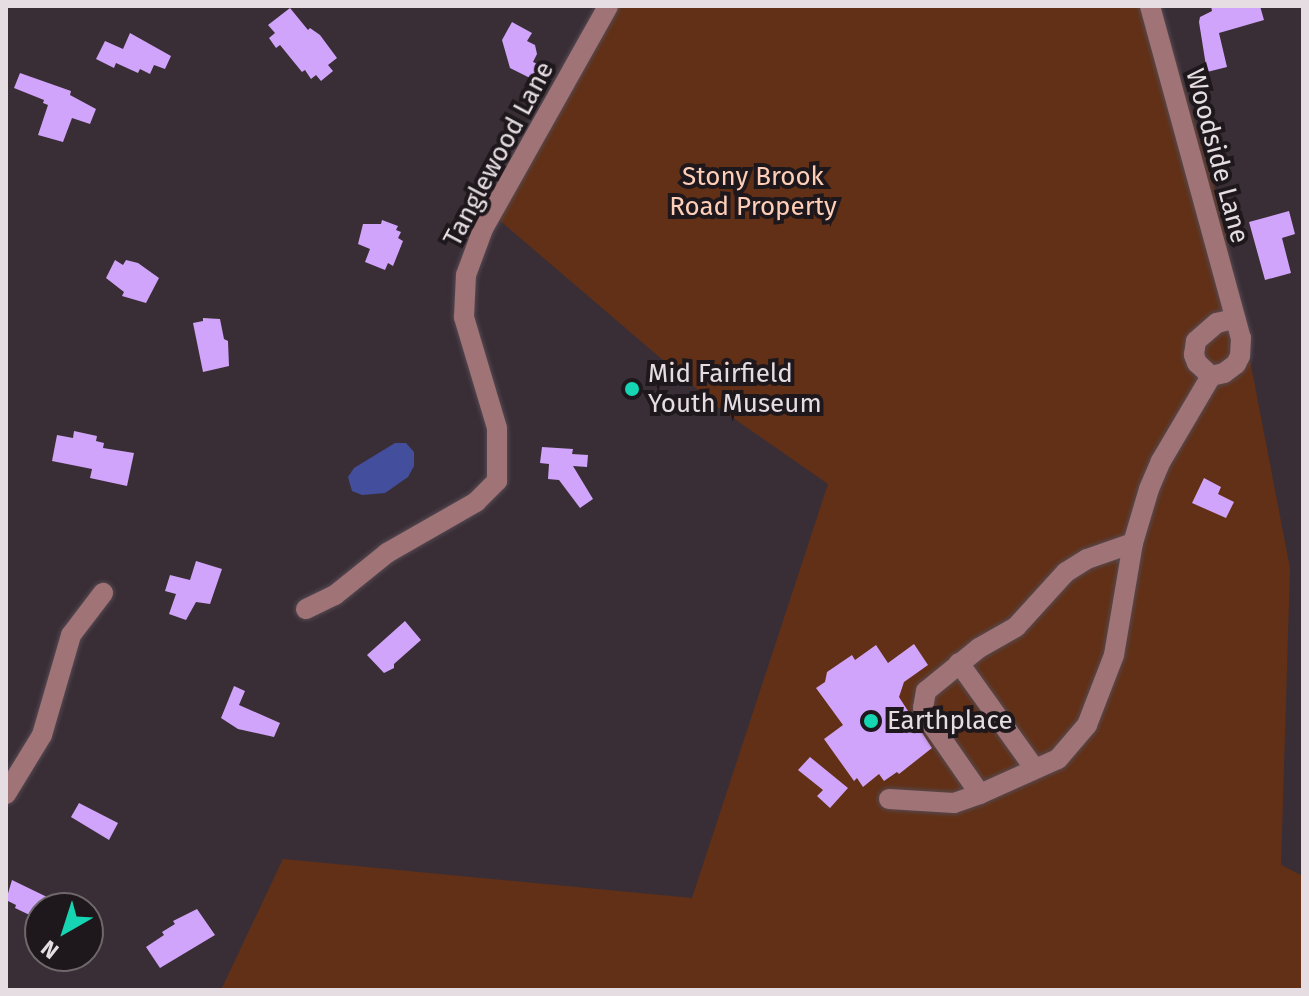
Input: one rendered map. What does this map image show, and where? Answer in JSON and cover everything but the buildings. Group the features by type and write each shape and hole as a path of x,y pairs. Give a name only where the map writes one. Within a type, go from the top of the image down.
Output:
{"street":[{"name":"Tanglewood Lane","path":"306,609 335,595 387,553 480,500 497,481 497,428 464,317 466,275 483,229 608,6"},
{"name":"Woodside Lane","path":"889,799 954,803 980,794 1058,759 1087,725 1114,655 1133,543 1161,461 1211,376 1229,371 1240,356 1241,338 1233,319 1150,6"},
{"path":"1211,376 1202,370 1194,355 1196,341 1217,323 1233,319"},
{"path":"980,794 923,708 929,687 959,663 1016,627 1066,572 1087,559 1133,543"},
{"path":"6,794 42,735 71,635 103,593"},
{"path":"959,663 1035,769"}],"green space":[{"name":"Stony Brook Road Property","path":"610,6 1160,6 1221,210 1290,568 1281,865 1303,876 1303,990 221,990 283,859 692,898 828,484 719,408 491,213"}],"water":[{"path":"395,443 406,443 414,452 414,466 408,477 385,493 362,495 352,491 348,477 354,468"}],"place":[{"name":"Mid Fairfield Youth Museum","path":"632,389"},
{"name":"Earthplace","path":"871,721"}]}
